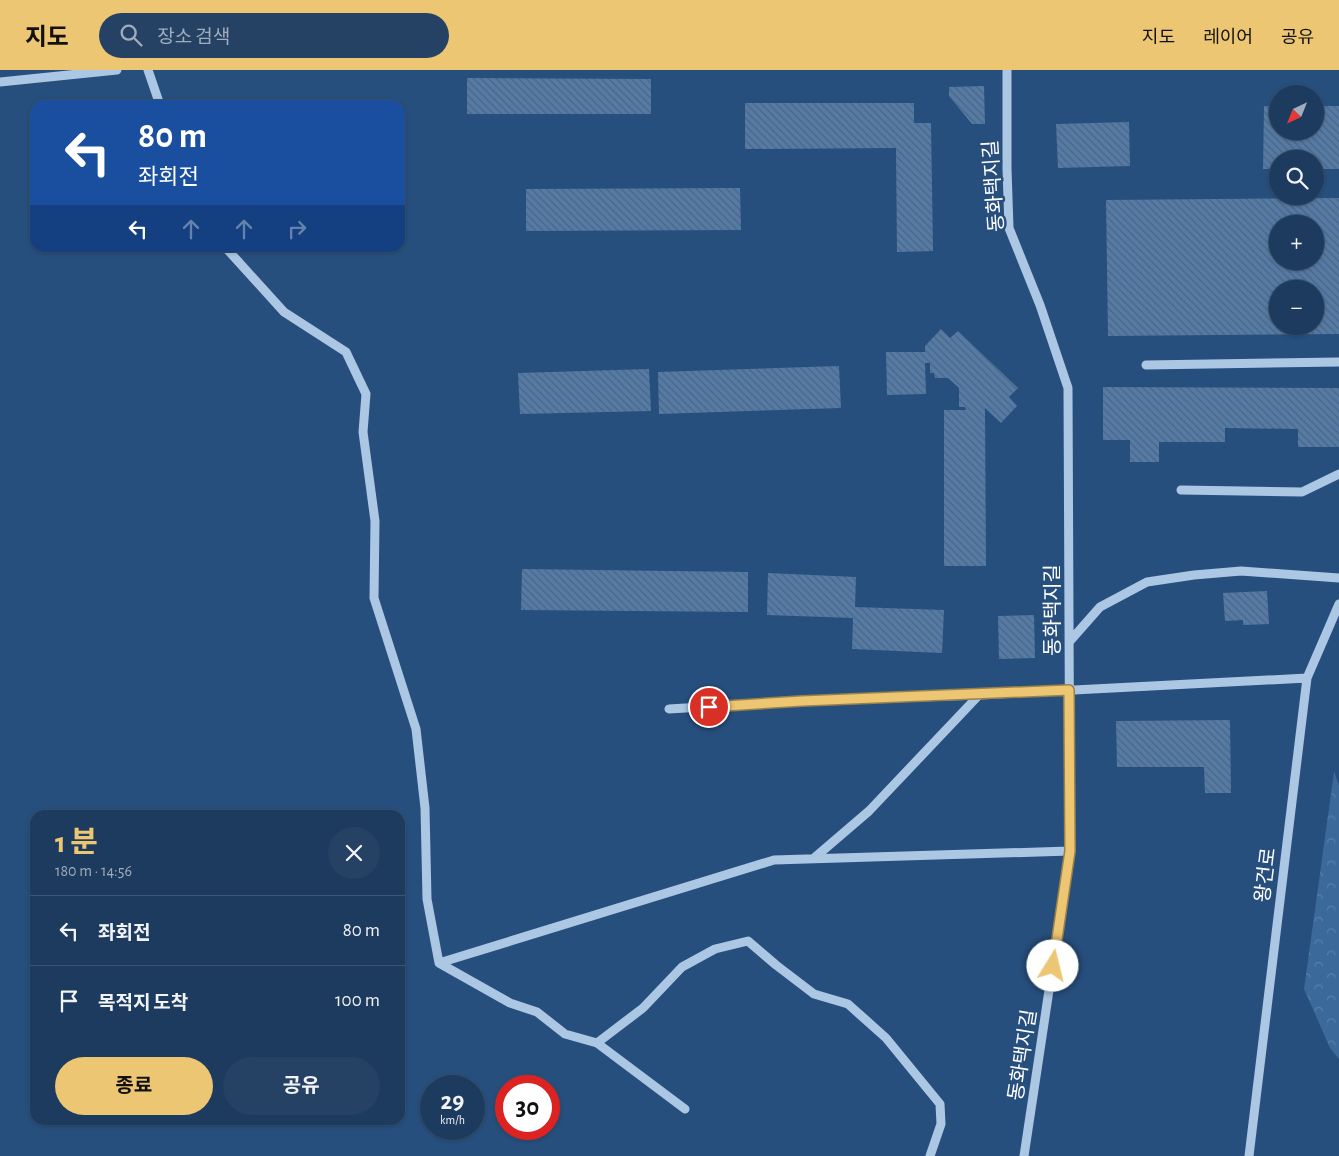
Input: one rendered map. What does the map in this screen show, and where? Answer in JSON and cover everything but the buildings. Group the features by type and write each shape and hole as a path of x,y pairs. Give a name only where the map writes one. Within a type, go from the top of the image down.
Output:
{"street":[{"path":"0,82 117,70"},
{"path":"148,70 158,100"},
{"name":"동화택지길","path":"1007,70 1009,228 1040,305 1068,388 1070,851 1024,1156"},
{"path":"230,252 284,312 346,352 366,394 363,432 374,521 374,598 416,728 425,808 427,899 439,963 510,1004 537,1012 566,1034 596,1043 685,1109"},
{"path":"1146,365 1339,362"},
{"path":"1181,490 1302,492 1339,474"},
{"path":"1070,641 1100,607 1147,582 1194,574 1241,571 1339,578"},
{"name":"왕건로","path":"1249,1156 1307,678 1339,604"},
{"path":"670,709 802,701 1307,678"},
{"path":"813,858 869,812 979,694"},
{"path":"439,963 774,860 1070,851"},
{"path":"596,1043 644,1008 682,967 714,949 748,941 814,994 848,1004 886,1038 940,1104 941,1124 930,1156"}],"green space":[{"path":"1334,772 1339,785 1339,1059 1330,1048 1304,989"}],"route":[{"path":"709,707 802,701 1069,690 1070,851 1053,966"}]}
